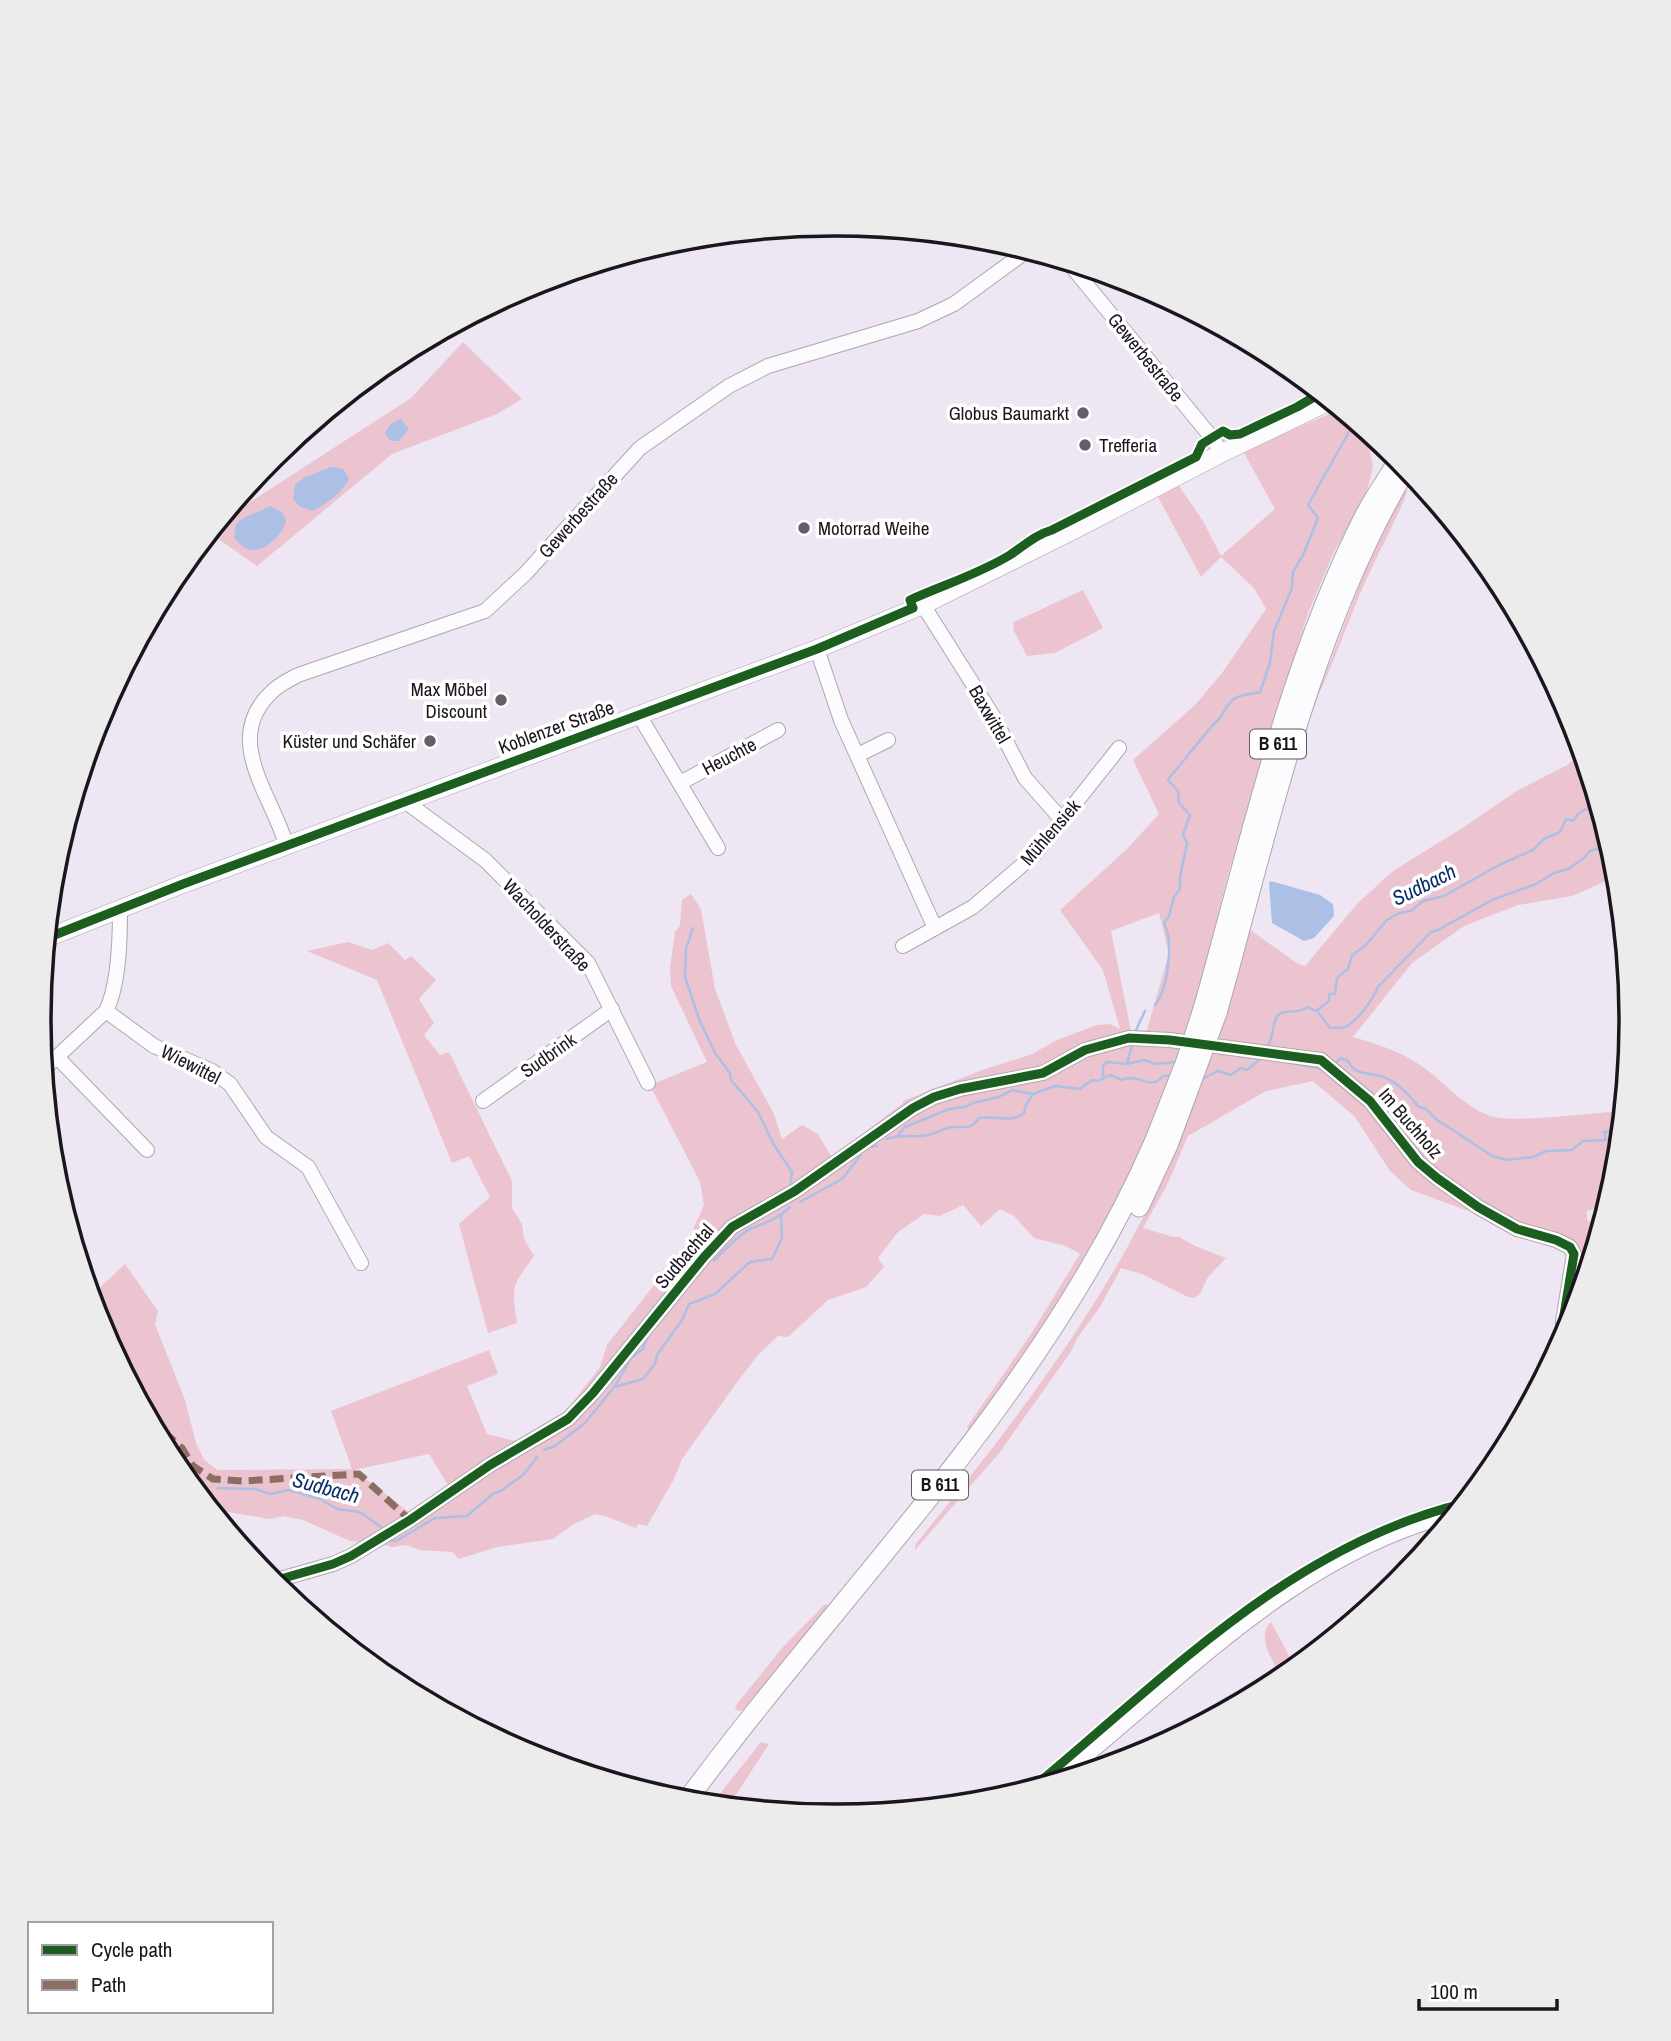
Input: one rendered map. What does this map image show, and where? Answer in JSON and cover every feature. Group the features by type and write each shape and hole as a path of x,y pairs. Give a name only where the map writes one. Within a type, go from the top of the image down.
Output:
{"highway":[{"name":"B 611","path":"1379,489 1385,461"},
{"name":"B 611","path":"1210,1011 1292,695 1318,621 1343,562 1379,489 1393,469"},
{"name":"B 611","path":"707,1794 966,1474 1018,1404 1104,1273 1137,1212 1210,1011 1306,699 1334,620 1355,569 1401,478"},
{"name":"B 611","path":"1382,514 1408,485"},
{"name":"B 611","path":"693,1792 763,1702 954,1468 1008,1396 1092,1267 1162,1142"}],"main road":[{"name":"Koblenzer Straße","path":"55,935 183,884 817,649 923,605 1322,405"}],"street":[{"name":"Gewerbestraße","path":"287,847 249,755 248,736 258,710 275,689 299,675 485,611 525,574 640,448 729,386 768,366 918,321 954,304 1018,257"},
{"name":"Gewerbestraße","path":"1078,274 1222,453"},
{"name":"Baxwittel","path":"923,605 993,716 1025,778 1062,820"},
{"path":"817,649 841,720 935,928"},
{"name":"Heuchte","path":"639,715 718,848"},
{"name":"Heuchte","path":"680,783 778,730"},
{"path":"858,755 888,740"},
{"name":"Mühlensiek","path":"903,946 973,907 1034,855 1119,748"},
{"name":"Wacholderstraße","path":"406,802 485,860 588,963 648,1083"},
{"path":"52,1062 106,1011 111,1001 120,936 120,910"},
{"name":"Sudbrink","path":"483,1101 612,1009"},
{"name":"Wiewittel","path":"106,1011 154,1046 212,1071 230,1084 266,1137 308,1167 361,1263"},
{"name":"Sudbachtal","path":"284,1578 351,1556 410,1520 490,1465 568,1419 593,1393 704,1257 732,1227 795,1191 913,1108 934,1097 960,1089 1043,1073 1085,1051 1129,1038 1170,1041"},
{"name":"Im Buchholz","path":"1170,1041 1321,1059 1370,1101 1418,1162 1437,1178 1478,1207 1517,1229 1556,1240 1570,1247 1574,1254 1565,1312"},
{"path":"57,1057 147,1150"},
{"path":"1069,1770 1258,1613 1366,1546 1442,1518"}],"shaded area":[{"path":"463,342 522,399 497,414 392,454 257,566 217,538 241,508 411,398"},
{"path":"1332,413 1368,445 1373,467 1366,495 1333,554 1308,613 1230,867 1195,1007 1249,929 1298,964 1305,966 1358,903 1393,871 1515,792 1575,758 1594,817 1608,882 1572,896 1518,905 1464,926 1412,963 1353,1037 1410,1058 1469,1105 1490,1116 1516,1119 1615,1112 1598,1208 1587,1211 1587,1220 1594,1224 1586,1251 1562,1245 1411,1190 1390,1171 1355,1117 1313,1081 1266,1091 1188,1136 1168,1183 1143,1228 1179,1237 1226,1258 1208,1277 1200,1294 1194,1298 1142,1274 1121,1268 1070,1353 1000,1452 915,1550 915,1545 992,1448 1066,1347 1117,1265 1163,1178 1111,1215 1043,1329 970,1432 967,1427 1031,1334 1080,1254 1066,1246 1034,1238 1014,1216 1000,1209 981,1226 963,1205 940,1216 924,1214 898,1232 878,1258 884,1267 866,1287 828,1300 788,1337 778,1336 758,1355 682,1459 674,1479 647,1526 638,1524 636,1528 595,1514 574,1524 553,1539 497,1547 459,1559 452,1552 350,1541 303,1520 284,1516 269,1519 224,1511 183,1456 156,1413 147,1395 147,1390 137,1378 110,1321 98,1289 125,1264 158,1311 155,1324 185,1400 196,1443 204,1460 218,1470 352,1469 331,1411 489,1350 498,1374 467,1386 487,1434 523,1443 567,1417 567,1410 600,1367 607,1345 654,1285 661,1272 692,1237 704,1205 700,1182 650,1085 707,1062 671,986 670,968 675,932 680,926 682,900 691,894 701,909 715,989 736,1045 774,1114 782,1139 802,1125 818,1134 832,1158 903,1101 985,1069 1030,1055 1057,1040 1097,1025 1110,1024 1120,1029 1103,970 1060,910 1127,849 1159,814 1133,760 1195,705 1222,673 1266,609 1254,588 1221,557 1201,577 1158,497 1179,486 1203,521 1221,556 1275,509 1243,451","holes":["1159,913 1169,953 1147,1030 1131,1031 1111,931","429,1454 451,1490 410,1513 354,1470"]},
{"path":"1408,490 1314,704 1364,573 1400,494"},
{"path":"1083,590 1103,628 1055,653 1027,656 1013,629 1014,622"},
{"path":"348,942 372,950 388,943 405,960 411,956 436,980 419,999 434,1023 424,1035 440,1055 449,1052 512,1181 512,1208 522,1224 524,1239 534,1256 515,1287 517,1323 488,1333 459,1224 490,1197 469,1156 452,1163 377,980 307,951"},
{"path":"825,1604 829,1606 743,1710 738,1711 735,1708 737,1704 783,1647"},
{"path":"1271,1622 1291,1659 1277,1669 1265,1643 1267,1628"},
{"path":"761,1742 769,1744 733,1799 718,1796"}],"water":[{"path":"401,419 409,429 399,441 391,441 385,434 386,431 391,424"},
{"path":"331,467 342,469 349,479 342,489 312,511 299,506 293,499 295,485 304,478"},
{"path":"271,506 282,512 286,520 277,537 260,549 243,547 234,538 236,524 245,517"},
{"path":"1271,881 1320,895 1333,904 1334,916 1314,938 1304,941 1272,923"}],"waterway":[{"path":"1169,778 1231,701 1260,692 1270,663 1274,631 1292,588 1293,572 1318,518 1308,505 1351,428"},
{"path":"1155,1005 1160,998 1168,965 1169,942 1164,923 1180,889 1187,843 1183,835 1190,815 1179,803 1178,791 1168,780"},
{"name":"Sudbach","path":"1267,1048 1278,1015 1308,1007 1316,1011 1329,1001 1329,994 1335,994 1337,978 1348,969 1352,955 1365,946 1387,920 1399,913 1411,911 1423,901 1444,896 1499,865 1533,850 1544,839 1560,832 1566,819 1573,821 1579,813 1591,806"},
{"path":"1317,1011 1330,1028 1346,1026 1363,1011 1378,987 1431,932 1492,900 1568,869 1590,851 1601,848"},
{"path":"693,928 686,949 685,977 699,1019 715,1053 730,1073 731,1080 758,1112 774,1145 792,1172 790,1187"},
{"path":"1135,1032 1145,1011"},
{"path":"1127,1064 1132,1045"},
{"path":"1333,1065 1341,1058 1348,1061 1355,1070 1382,1076 1393,1082 1436,1119 1492,1156 1506,1160 1533,1157 1546,1151 1572,1150 1583,1141 1606,1140 1604,1132 1613,1131"},
{"name":"Sudbach","path":"1200,1080 1218,1071 1231,1075 1241,1068 1247,1070 1260,1059"},
{"name":"Sudbach","path":"1103,1079 1103,1066 1107,1062 1175,1062"},
{"path":"1286,1062 1323,1069"},
{"name":"Sudbach","path":"898,1135 905,1127 949,1109 999,1097 1012,1090 1033,1094 1055,1086 1080,1089 1092,1080 1098,1081 1110,1075 1122,1080 1133,1078 1149,1082 1163,1076 1172,1076"},
{"name":"Sudbach","path":"887,1139 926,1136 951,1127 968,1127 979,1118 985,1117 1014,1118 1024,1113 1033,1094"},
{"name":"Sudbach","path":"869,1147 877,1146"},
{"name":"Sudbach","path":"800,1202 842,1179 861,1155"},
{"name":"Sudbach","path":"714,1261 743,1234 777,1217 790,1207"},
{"name":"Sudbach","path":"544,1450 555,1446 585,1423 614,1387 643,1379 682,1320 689,1304 715,1294 750,1262 772,1259 782,1238 781,1216"},
{"name":"Sudbach","path":"673,1305 684,1292"},
{"name":"Sudbach","path":"615,1386 631,1358 643,1349 647,1338"},
{"name":"Sudbach","path":"388,1540 396,1541 435,1518 467,1516 494,1493 524,1474 537,1457"},
{"name":"Sudbach","path":"199,1479 203,1482"},
{"name":"Sudbach","path":"217,1488 256,1489 270,1494 289,1490 320,1499 337,1509 360,1512 381,1527"}],"marked path":[{"path":"173,1440 182,1448 193,1466 213,1479 243,1481 359,1474 410,1520"}],"cycle path":[{"path":"55,935 183,884 817,649 913,608 910,600 986,568 1040,535 1196,457 1202,444 1223,431 1230,435 1240,434 1313,398"},
{"path":"284,1578 351,1556 410,1520 490,1465 568,1419 593,1393 704,1257 732,1227 795,1191 913,1108 934,1097 960,1089 1043,1073 1085,1050 1129,1038 1170,1040 1321,1060 1370,1101 1418,1162 1437,1178 1478,1207 1517,1229 1556,1240 1570,1247 1574,1254 1565,1312"},
{"path":"1045,1777 1181,1662 1287,1583 1343,1550 1403,1523 1450,1508"}],"place":[{"name":"Globus Baumarkt","path":"1083,413"},
{"name":"Trefferia","path":"1085,445"},
{"name":"Motorrad Weihe","path":"804,528"},
{"name":"Max Möbel Discount","path":"501,700"},
{"name":"Küster und Schäfer","path":"430,741"}]}
